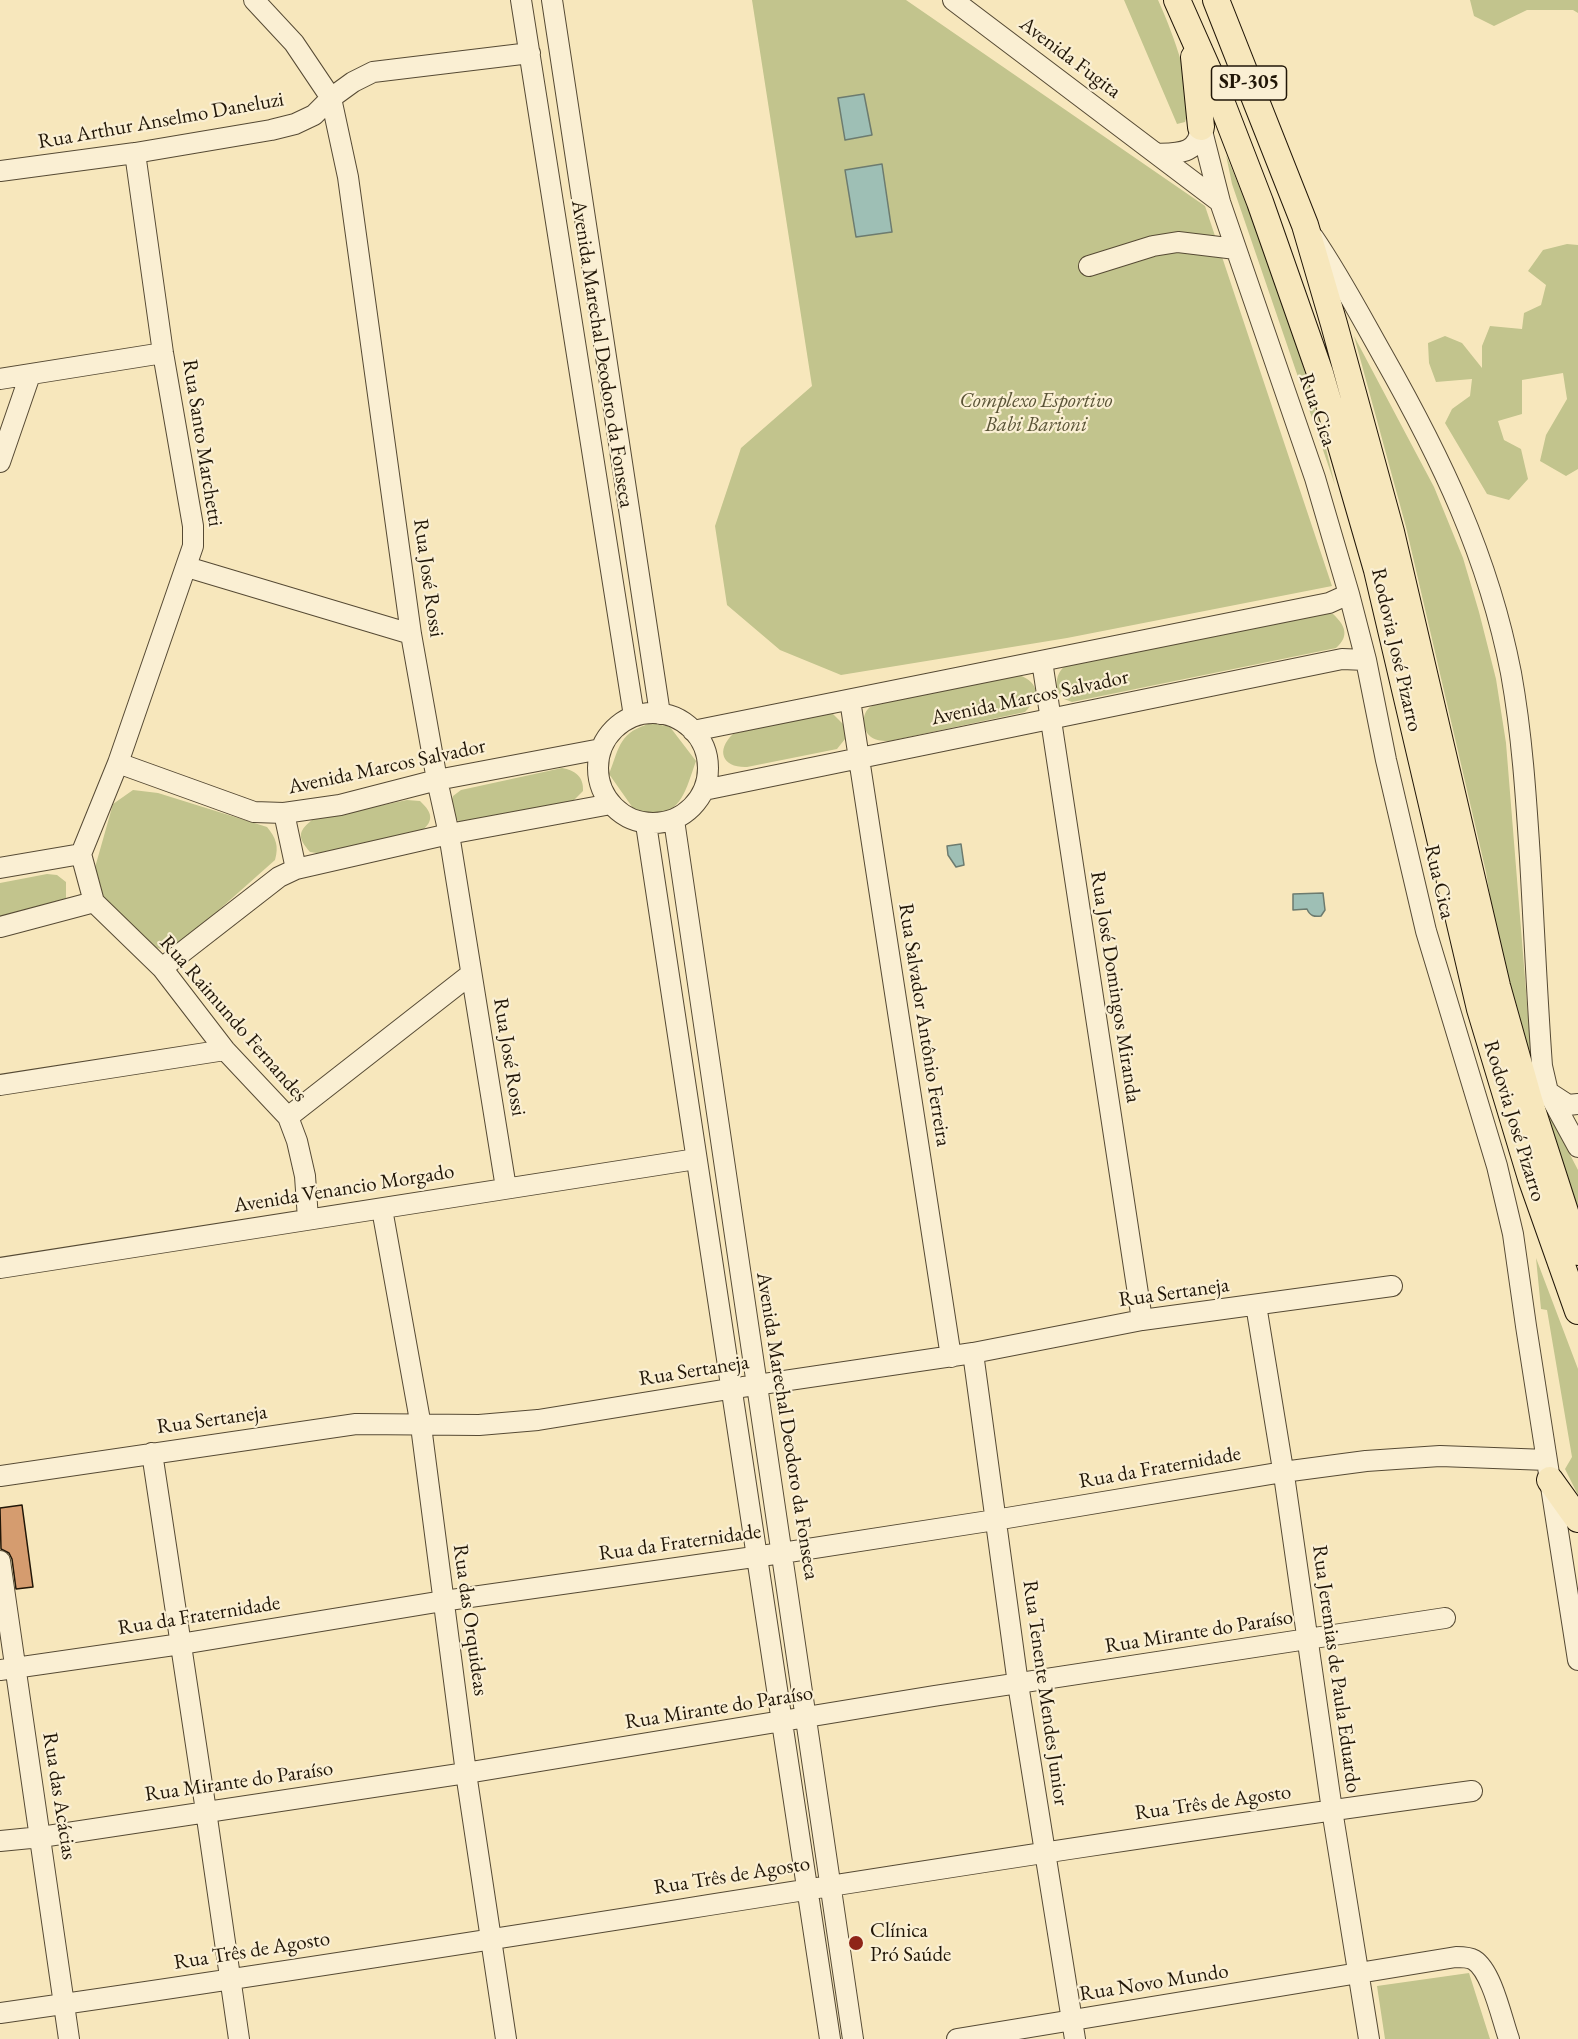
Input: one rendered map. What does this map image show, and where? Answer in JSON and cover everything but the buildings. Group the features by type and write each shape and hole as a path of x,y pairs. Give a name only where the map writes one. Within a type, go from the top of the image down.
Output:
{"main road":[{"name":"Rodovia José Pizarro","path":"1177,0 1216,88 1260,202 1320,373 1377,570 1480,1009 1531,1178 1578,1311"},
{"name":"Rodovia José Pizarro","path":"1216,0 1305,225 1391,532 1487,944 1538,1096 1578,1252"},
{"path":"1191,30 1202,127"},
{"path":"1548,1470 1578,1519"}],"street":[{"name":"Rua José Rossi","path":"254,0 294,43 332,98 348,177 411,633 449,834 506,1188"},
{"name":"Avenida Marechal Deodoro da Fonseca","path":"521,0 634,716"},
{"name":"Avenida Marechal Deodoro da Fonseca","path":"552,0 660,714"},
{"name":"Avenida Fugita","path":"953,0 1220,202"},
{"name":"Rua Arthur Anselmo Daneluzi","path":"0,171 135,153 271,130 295,124 314,115 353,82 373,72 530,53"},
{"path":"1157,154 1179,153 1190,149 1200,139 1202,127"},
{"name":"Rua Cica","path":"1202,127 1220,202 1315,478 1349,594 1366,660 1386,760 1426,931 1497,1166 1513,1234 1578,1660"},
{"name":"Rua Santo Marchetti","path":"81,854 118,763 193,546 194,526 163,353 135,153"},
{"path":"1305,225 1333,266 1423,426 1477,549 1495,606 1511,672 1522,748 1542,1066 1538,1096 1578,1147"},
{"path":"1089,266 1170,243 1236,249"},
{"path":"0,379 163,353"},
{"path":"0,462 30,375"},
{"path":"187,567 411,633"},
{"name":"Avenida Marcos Salvador","path":"693,731 1329,603 1349,594"},
{"name":"Avenida Marcos Salvador","path":"704,790 1342,659 1366,660"},
{"name":"Rua José Domingos Miranda","path":"1042,661 1142,1320"},
{"name":"Rua Salvador Antônio Ferreira","path":"849,700 951,1357"},
{"path":"647,713 660,714 678,719 693,731 707,759 707,777 704,790 692,808 674,820 646,824 622,814 610,804 598,778 598,764 601,749 609,735 620,724 634,716 647,713"},
{"name":"Avenida Marcos Salvador","path":"118,763 254,812 284,813 340,805 437,780 601,749"},
{"path":"162,968 279,877 296,869 449,834 610,804"},
{"path":"284,813 296,869"},
{"name":"Avenida Marechal Deodoro da Fonseca","path":"674,820 853,2039"},
{"path":"646,824 729,1389 830,2039"},
{"path":"0,868 81,854 94,902 0,927"},
{"name":"Rua Raimundo Fernandes","path":"94,902 162,968 225,1050 288,1117 297,1141 305,1176 308,1219"},
{"path":"288,1117 471,974"},
{"path":"0,1085 225,1050"},
{"path":"1538,1096 1568,1104 1578,1104"},
{"name":"Avenida Venancio Morgado","path":"0,1268 696,1159"},
{"name":"Rua das Orquideas","path":"382,1209 420,1426 466,1773 506,2039"},
{"name":"Rua Sertaneja","path":"0,1476 356,1425 386,1423 420,1426 479,1425 538,1420 729,1389 951,1357 1142,1320 1392,1286"},
{"name":"Rua Jeremias de Paula Eduardo","path":"1256,1305 1369,2039"},
{"name":"Rua Tenente Mendes Junior","path":"973,1353 1018,1684 1073,2030"},
{"path":"152,1453 239,2039"},
{"name":"Rua da Fraternidade","path":"7,1669 180,1644 443,1601 782,1553 1283,1472 1366,1461 1440,1456 1548,1470"},
{"name":"Rua das Acácias","path":"0,1561 7,1669 41,1837 69,2039"},
{"name":"Rua Mirante do Paraíso","path":"0,1841 41,1837 466,1773 1445,1618"},
{"name":"Rua Três de Agosto","path":"0,2013 806,1890 1044,1851 1472,1791"},
{"name":"Rua Novo Mundo","path":"957,2039 1073,2030 1359,1973 1467,1957 1476,1961 1484,1970 1509,2039"}],"green space":[{"name":"Complexo Esportivo Babi Barioni","path":"752,0 906,0 1205,206 1332,586 1067,638 841,675 780,650 727,605 715,526 741,448 812,386"},
{"path":"1124,0 1158,0 1174,38 1187,83 1189,108 1185,122 1177,124"},
{"path":"1470,0 1578,0 1578,13 1573,10 1527,10 1494,26 1474,16"},
{"path":"1226,155 1243,194 1288,317 1335,485 1232,184"},
{"path":"1567,244 1578,245 1578,469 1566,476 1540,461 1546,435 1567,399 1563,373 1522,380 1522,414 1498,421 1504,440 1521,449 1528,479 1509,500 1487,494 1445,423 1452,409 1470,396 1472,379 1436,382 1429,363 1428,343 1445,336 1462,343 1482,368 1482,346 1490,326 1522,329 1524,313 1541,305 1546,285 1528,271 1543,250"},
{"path":"1354,336 1434,487 1463,558 1479,612 1496,679 1506,743 1529,1028 1540,1091 1550,1116 1578,1170 1578,1209 1504,981 1486,872 1406,527"},
{"path":"1315,614 1333,614 1343,626 1343,639 1336,648 1072,702 1064,699 1057,691 1058,676 1067,664"},
{"path":"1019,675 1031,682 1036,691 1033,701 1025,712 890,741 873,738 864,726 867,710 879,703"},
{"path":"818,714 833,714 845,726 845,739 837,749 747,767 732,765 724,757 724,746 733,734"},
{"path":"652,723 670,727 696,761 688,785 678,803 662,813 635,811 609,774 622,741 633,731"},
{"path":"562,768 575,772 582,782 583,791 571,803 461,823 454,817 450,806 453,796 461,790"},
{"path":"133,790 158,793 267,827 277,846 275,860 185,940 161,949 146,945 101,898 94,871 113,804"},
{"path":"407,800 420,801 430,814 427,826 418,834 323,854 310,852 301,839 304,828 312,820"},
{"path":"47,874 57,875 66,882 66,898 57,907 0,919 0,883"},
{"path":"1536,1258 1578,1369 1578,1495 1565,1469 1572,1457 1547,1310 1541,1309"},
{"path":"1469,1973 1490,2039 1385,2039 1377,1986"}],"water":[{"path":"864,94 872,135 845,140 838,98"},
{"path":"882,164 892,232 856,237 845,170"},
{"path":"961,844 964,865 956,867 948,855 947,846"},
{"path":"1323,893 1325,910 1321,916 1312,915 1307,909 1293,910 1293,894"}],"place":[{"name":"Clínica Pró Saúde","path":"856,1943"}]}
